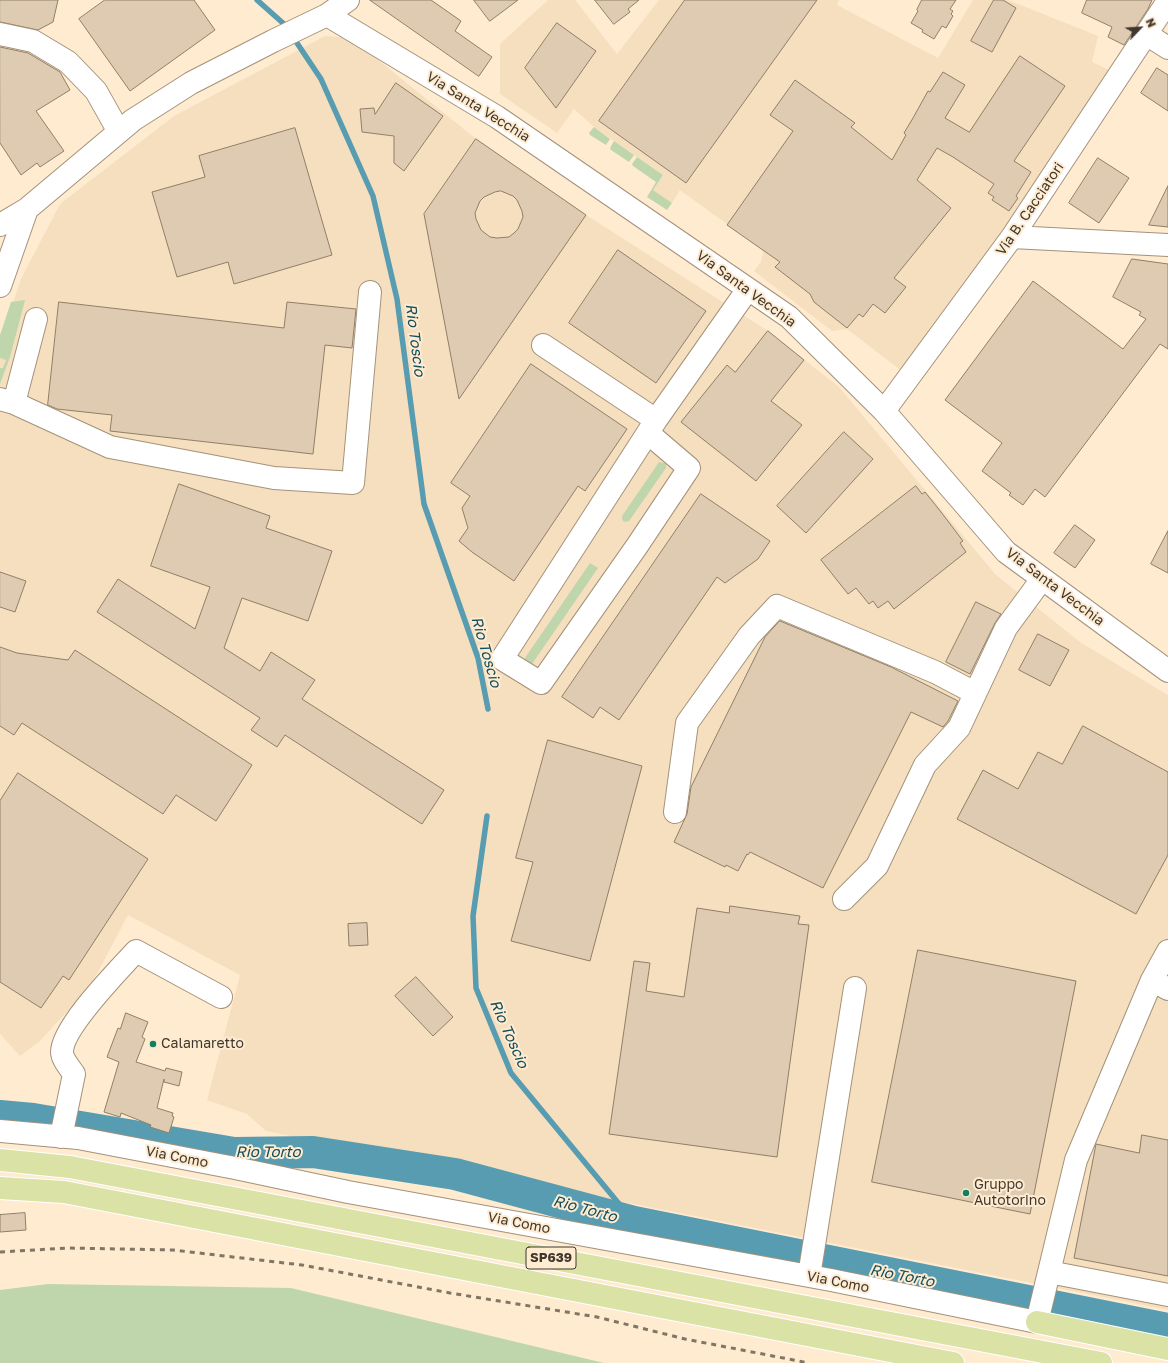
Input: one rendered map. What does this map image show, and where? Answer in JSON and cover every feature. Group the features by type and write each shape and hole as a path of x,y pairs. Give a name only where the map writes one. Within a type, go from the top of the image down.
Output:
{"main road":[{"name":"SP639","path":"0,1160 70,1167 1101,1363"},
{"name":"SP639","path":"0,1188 64,1192 953,1363"},
{"path":"1043,1298 1168,1349"}],"street":[{"path":"0,224 27,209 132,120 191,83 273,40 327,16 348,0"},
{"name":"Via B. Cacciatori","path":"884,411 1012,237 1168,1"},
{"name":"Via Santa Vecchia","path":"327,16 497,117 789,317 884,411 1006,552 1168,671"},
{"path":"0,34 33,41 68,62 96,91 119,132"},
{"path":"1146,34 1168,48"},
{"path":"0,286 27,209"},
{"path":"1012,237 1168,245"},
{"path":"543,345 652,426 689,468 637,546 541,683 502,659 652,426 748,289"},
{"path":"36,319 7,401 110,447 274,478 353,483 370,292"},
{"path":"844,899 877,866 926,765 959,728 1006,628 1042,579"},
{"path":"675,812 686,723 750,636 777,606 935,672 975,693"},
{"path":"63,1127 74,1074 62,1054 64,1041 82,1011 136,951 221,997"},
{"path":"1043,1298 1076,1160 1160,984 1168,951"},
{"path":"812,1261 855,988"},
{"name":"Via Como","path":"0,1131 63,1127 78,1138 356,1193 812,1261 1043,1298 1168,1295"}],"shaded area":[{"path":"548,0 575,0 617,54 659,0 839,0 837,5 938,58 973,0 1008,0 1098,36 1092,62 1113,72 903,372 847,329 832,331 754,271 761,262 763,250 680,190 672,203 653,190 663,175 594,127 574,109 557,133 500,94 500,44"},
{"path":"325,36 351,38 481,143 586,215 768,331 839,387 996,575 1080,642 1168,695 1168,1310 266,1131 247,1114 207,1100 240,975 128,915 91,985 41,1040 20,1056 0,1034 0,341 21,279 60,204 174,116"}],"green space":[{"path":"594,127 610,139 606,145 590,135 589,133"},
{"path":"614,141 634,155 629,162 611,150 610,148"},
{"path":"637,157 663,175 653,190 672,203 667,210 647,197 656,182 633,166 632,164"},
{"path":"25,300 10,357 0,384 0,368 3,368 6,360 0,358 0,335 11,302"},
{"path":"659,462 666,464 666,468 629,521 624,522 622,516"},
{"path":"590,563 598,568 532,664 530,665 525,662 525,658"},
{"path":"48,1284 291,1288 604,1363 0,1363 0,1290"}],"building":[{"path":"0,0 58,0 53,22 38,30 0,22"},
{"path":"105,0 194,0 215,30 130,91 79,19"},
{"path":"370,0 431,0 461,21 455,31 492,57 479,76"},
{"path":"474,0 518,0 490,21"},
{"path":"595,0 639,0 628,9 630,12 614,24"},
{"path":"685,0 817,0 686,183 599,121"},
{"path":"922,0 956,0 950,9 953,11 951,14 953,16 946,28 942,26 934,39 911,23"},
{"path":"994,0 1003,0 1016,8 992,52 971,41"},
{"path":"1087,0 1152,0 1148,9 1124,45 1108,37 1112,27 1082,13"},
{"path":"557,23 596,51 556,108 525,68"},
{"path":"0,47 28,53 60,72 70,90 36,111 64,151 40,167 37,163 21,175 0,143"},
{"path":"1020,56 1065,86 1014,161 1031,172 1016,196 1018,198 1009,211 992,200 994,197 988,193 994,184 937,148 917,180 951,208 894,278 906,287 885,313 873,304 863,317 859,314 847,328 814,302 810,294 775,267 780,262 727,225 793,131 770,115 795,80 855,123 851,127 892,160 906,135 904,133 928,91 930,92 943,72 965,85 945,118 969,132"},
{"path":"1157,68 1168,75 1168,111 1141,93"},
{"path":"396,83 443,116 404,171 394,163 394,136 362,132 360,109 374,108 375,114"},
{"path":"295,128 332,255 234,284 228,262 177,277 152,192 205,177 199,156"},
{"path":"476,139 586,215 459,399 424,214","holes":["501,191 513,196 517,200 523,217 518,229 509,237 490,237 481,230 476,219 475,213 480,201 484,197"]},
{"path":"1098,158 1129,178 1099,223 1069,203"},
{"path":"1168,186 1168,227 1149,225"},
{"path":"618,250 706,311 656,383 569,323"},
{"path":"1132,259 1168,264 1168,349 1160,344 1045,497 1035,489 1023,505 1009,495 1011,493 982,471 1002,443 945,400 1033,281 1123,349 1146,319 1139,315 1141,312 1113,297"},
{"path":"59,302 284,328 287,302 356,309 352,348 325,345 313,454 110,431 112,415 57,409 48,405"},
{"path":"768,331 804,360 771,401 802,425 756,481 681,422 727,365 735,372"},
{"path":"531,364 627,429 585,491 578,486 514,581 472,552 459,541 468,528 462,508 470,496 451,483"},
{"path":"844,432 873,459 806,533 777,506"},
{"path":"179,484 270,516 266,528 332,551 308,621 242,598 224,648 260,671 271,652 315,680 302,699 444,790 422,824 285,735 277,747 251,730 260,718 97,612 118,579 195,629 210,587 151,566"},
{"path":"916,486 922,494 925,492 963,541 960,543 966,552 894,609 888,601 878,608 873,601 869,604 856,588 848,594 821,560"},
{"path":"701,494 770,541 758,559 725,583 717,577 619,720 600,707 593,718 562,697"},
{"path":"1075,525 1095,540 1075,568 1054,553"},
{"path":"1168,531 1168,573 1151,564"},
{"path":"0,572 26,581 15,612 0,607"},
{"path":"976,602 1001,614 970,674 946,662"},
{"path":"780,621 891,667 958,701 948,721 943,727 911,712 823,888 750,852 748,855 747,854 738,871 726,865 725,867 674,842 687,814 691,787 765,637"},
{"path":"1038,634 1069,650 1050,686 1019,670"},
{"path":"0,647 17,653 68,660 75,650 252,765 216,821 176,795 163,814 22,723 14,735 0,726"},
{"path":"1083,726 1168,772 1168,855 1136,914 957,819 983,770 1018,789 1038,752 1062,764"},
{"path":"548,740 642,766 590,961 511,941 533,862 516,858"},
{"path":"18,773 148,859 69,980 63,976 41,1008 0,982 0,801"},
{"path":"730,906 800,916 798,924 809,925 777,1157 609,1134 634,961 650,963 646,991 684,997 697,908 729,913"},
{"path":"367,923 368,945 349,946 348,924"},
{"path":"918,950 1076,981 1030,1214 872,1182"},
{"path":"416,977 453,1017 433,1036 395,996"},
{"path":"126,1013 148,1022 142,1037 145,1039 136,1062 165,1071 166,1068 182,1072 179,1086 164,1082 164,1079 157,1108 173,1113 172,1116 174,1117 169,1133 150,1127 151,1125 121,1113 120,1117 104,1112 119,1062 107,1057 118,1028 120,1029"},
{"path":"1142,1135 1168,1140 1168,1276 1074,1258 1096,1144 1139,1153"},
{"path":"25,1213 26,1230 0,1232 0,1215"}],"waterway":[{"name":"Rio Toscio","path":"257,0 284,24 287,29"},
{"name":"Rio Toscio","path":"293,37 321,79 373,196 397,299 424,504 478,658 488,709"},
{"name":"Rio Toscio","path":"487,816 473,916 476,988 511,1073 634,1222"},
{"name":"Rio Torto","path":"0,1116 33,1119 234,1153 313,1152 455,1174 634,1222 1168,1329"}],"railway":[{"path":"0,1252 68,1248 173,1250 302,1265 450,1293 597,1317 685,1339 809,1363"}],"place":[{"name":"Calamaretto","path":"153,1044"},
{"name":"Gruppo Autotorino","path":"966,1193"}]}
